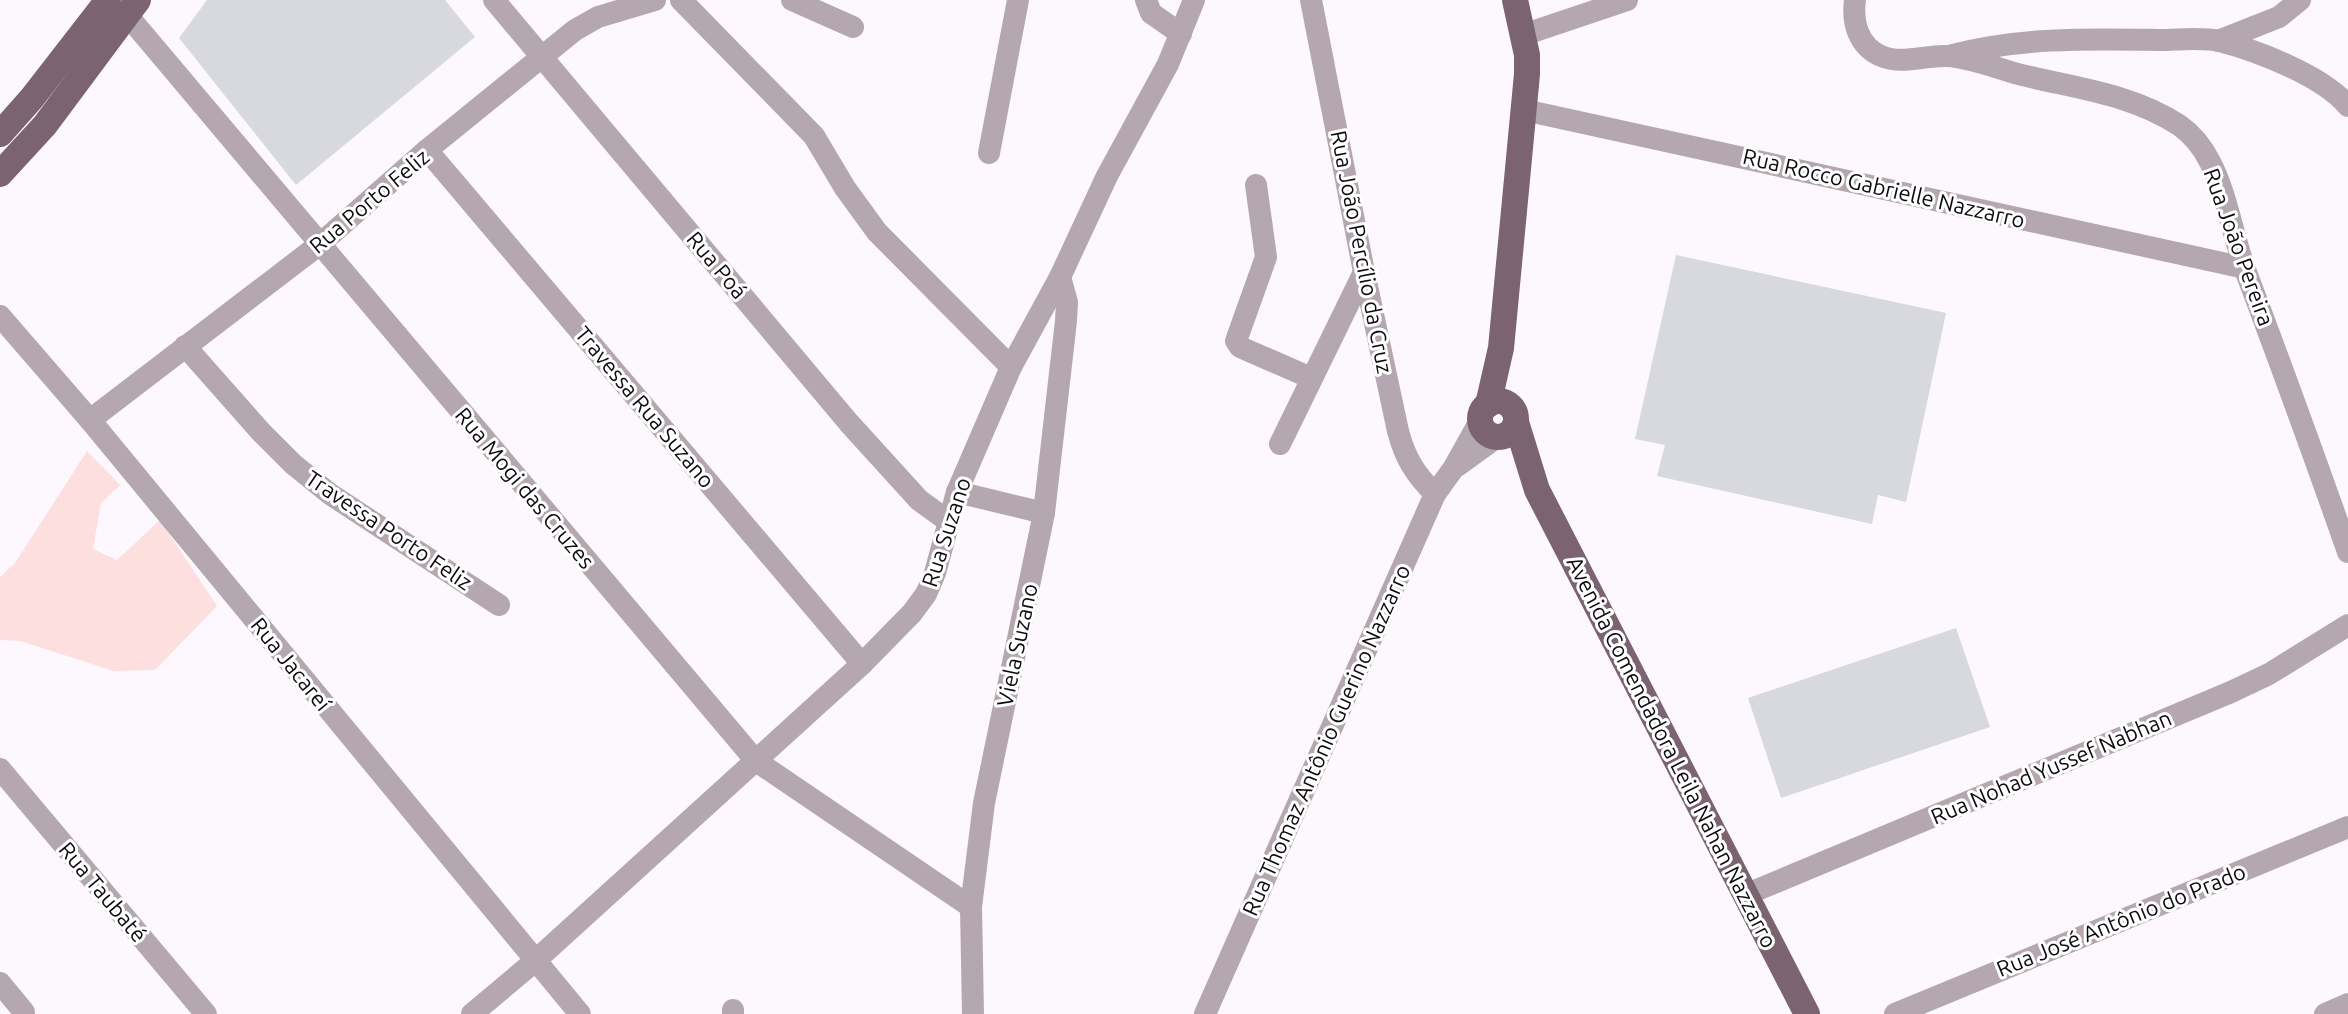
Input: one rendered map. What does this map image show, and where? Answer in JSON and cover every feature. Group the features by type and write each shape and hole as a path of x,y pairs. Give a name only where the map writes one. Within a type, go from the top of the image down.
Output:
{"main road":[{"name":"Avenida Comendadora Leila Nahan Nazzarro","path":"1515,0 1527,74 1501,348 1499,421 1807,1014"},
{"path":"0,134 125,5"},
{"path":"0,174 45,125 125,5"}],"street":[{"name":"Rua Poá","path":"494,0 849,423 919,500 948,521"},
{"name":"Rua Porto Feliz","path":"90,420 320,244 542,55 598,17 655,0"},
{"path":"681,0 814,136 845,188 877,232 1011,367"},
{"path":"792,0 853,27"},
{"path":"989,153 1018,0"},
{"path":"1146,0 1151,13 1181,34"},
{"name":"Rua Suzano","path":"472,1014 535,961 862,664 912,613 926,594 935,573 957,492 1011,367 1060,277 1107,176 1168,64 1194,0"},
{"name":"Rua João Percílio da Cruz","path":"1311,0 1364,272 1404,454 1413,472 1435,494"},
{"path":"1523,35 1627,0"},
{"name":"Rua João Pereira","path":"1855,0 1856,28 1863,43 1879,56 1900,60 1949,56 2044,81 2097,90 2133,102 2180,126 2200,145 2212,165 2245,268 2348,552"},
{"path":"2218,41 2279,17 2300,0"},
{"name":"Rua Mogi das Cruzes","path":"125,5 320,244 756,761 971,907"},
{"path":"1949,56 2011,43 2079,39 2218,41 2298,70 2335,90 2348,106"},
{"name":"Rua Rocco Gabrielle Nazzarro","path":"1524,110 2245,268"},
{"name":"Travessa Rua Suzano","path":"427,150 862,664"},
{"path":"1256,185 1266,257 1236,341 1240,347 1311,378"},
{"path":"1280,444 1364,272"},
{"name":"Viela Suzano","path":"973,1014 971,907 984,803 1044,513 1066,321 1067,302 1060,277"},
{"name":"Rua Jacareí","path":"0,316 90,420 580,1014"},
{"name":"Travessa Porto Feliz","path":"185,346 293,464 330,494 499,605"},
{"name":"Rua Thomaz Antônio Guerino Nazzarro","path":"1205,1014 1435,494 1453,469 1499,421"},
{"path":"957,492 1044,513"},
{"name":"Rua Nohad Yussef Nabhan","path":"1745,895 2231,692 2269,674 2348,625"},
{"name":"Rua Taubaté","path":"0,769 206,1014"},
{"name":"Rua José Antônio do Prado","path":"1895,1014 2348,827"},
{"path":"0,983 24,1012"},
{"path":"2325,1014 2348,1004"}],"shaded area":[{"path":"87,451 120,485 101,503 93,549 117,560 160,520 217,606 155,670 114,671 20,641 0,640 0,577 15,563"}],"building":[{"path":"207,0 445,0 475,37 296,185 179,38"},
{"path":"1676,255 1946,313 1906,502 1878,495 1872,524 1657,476 1665,445 1635,439"},
{"path":"1956,628 1990,727 1781,798 1748,698"}]}
